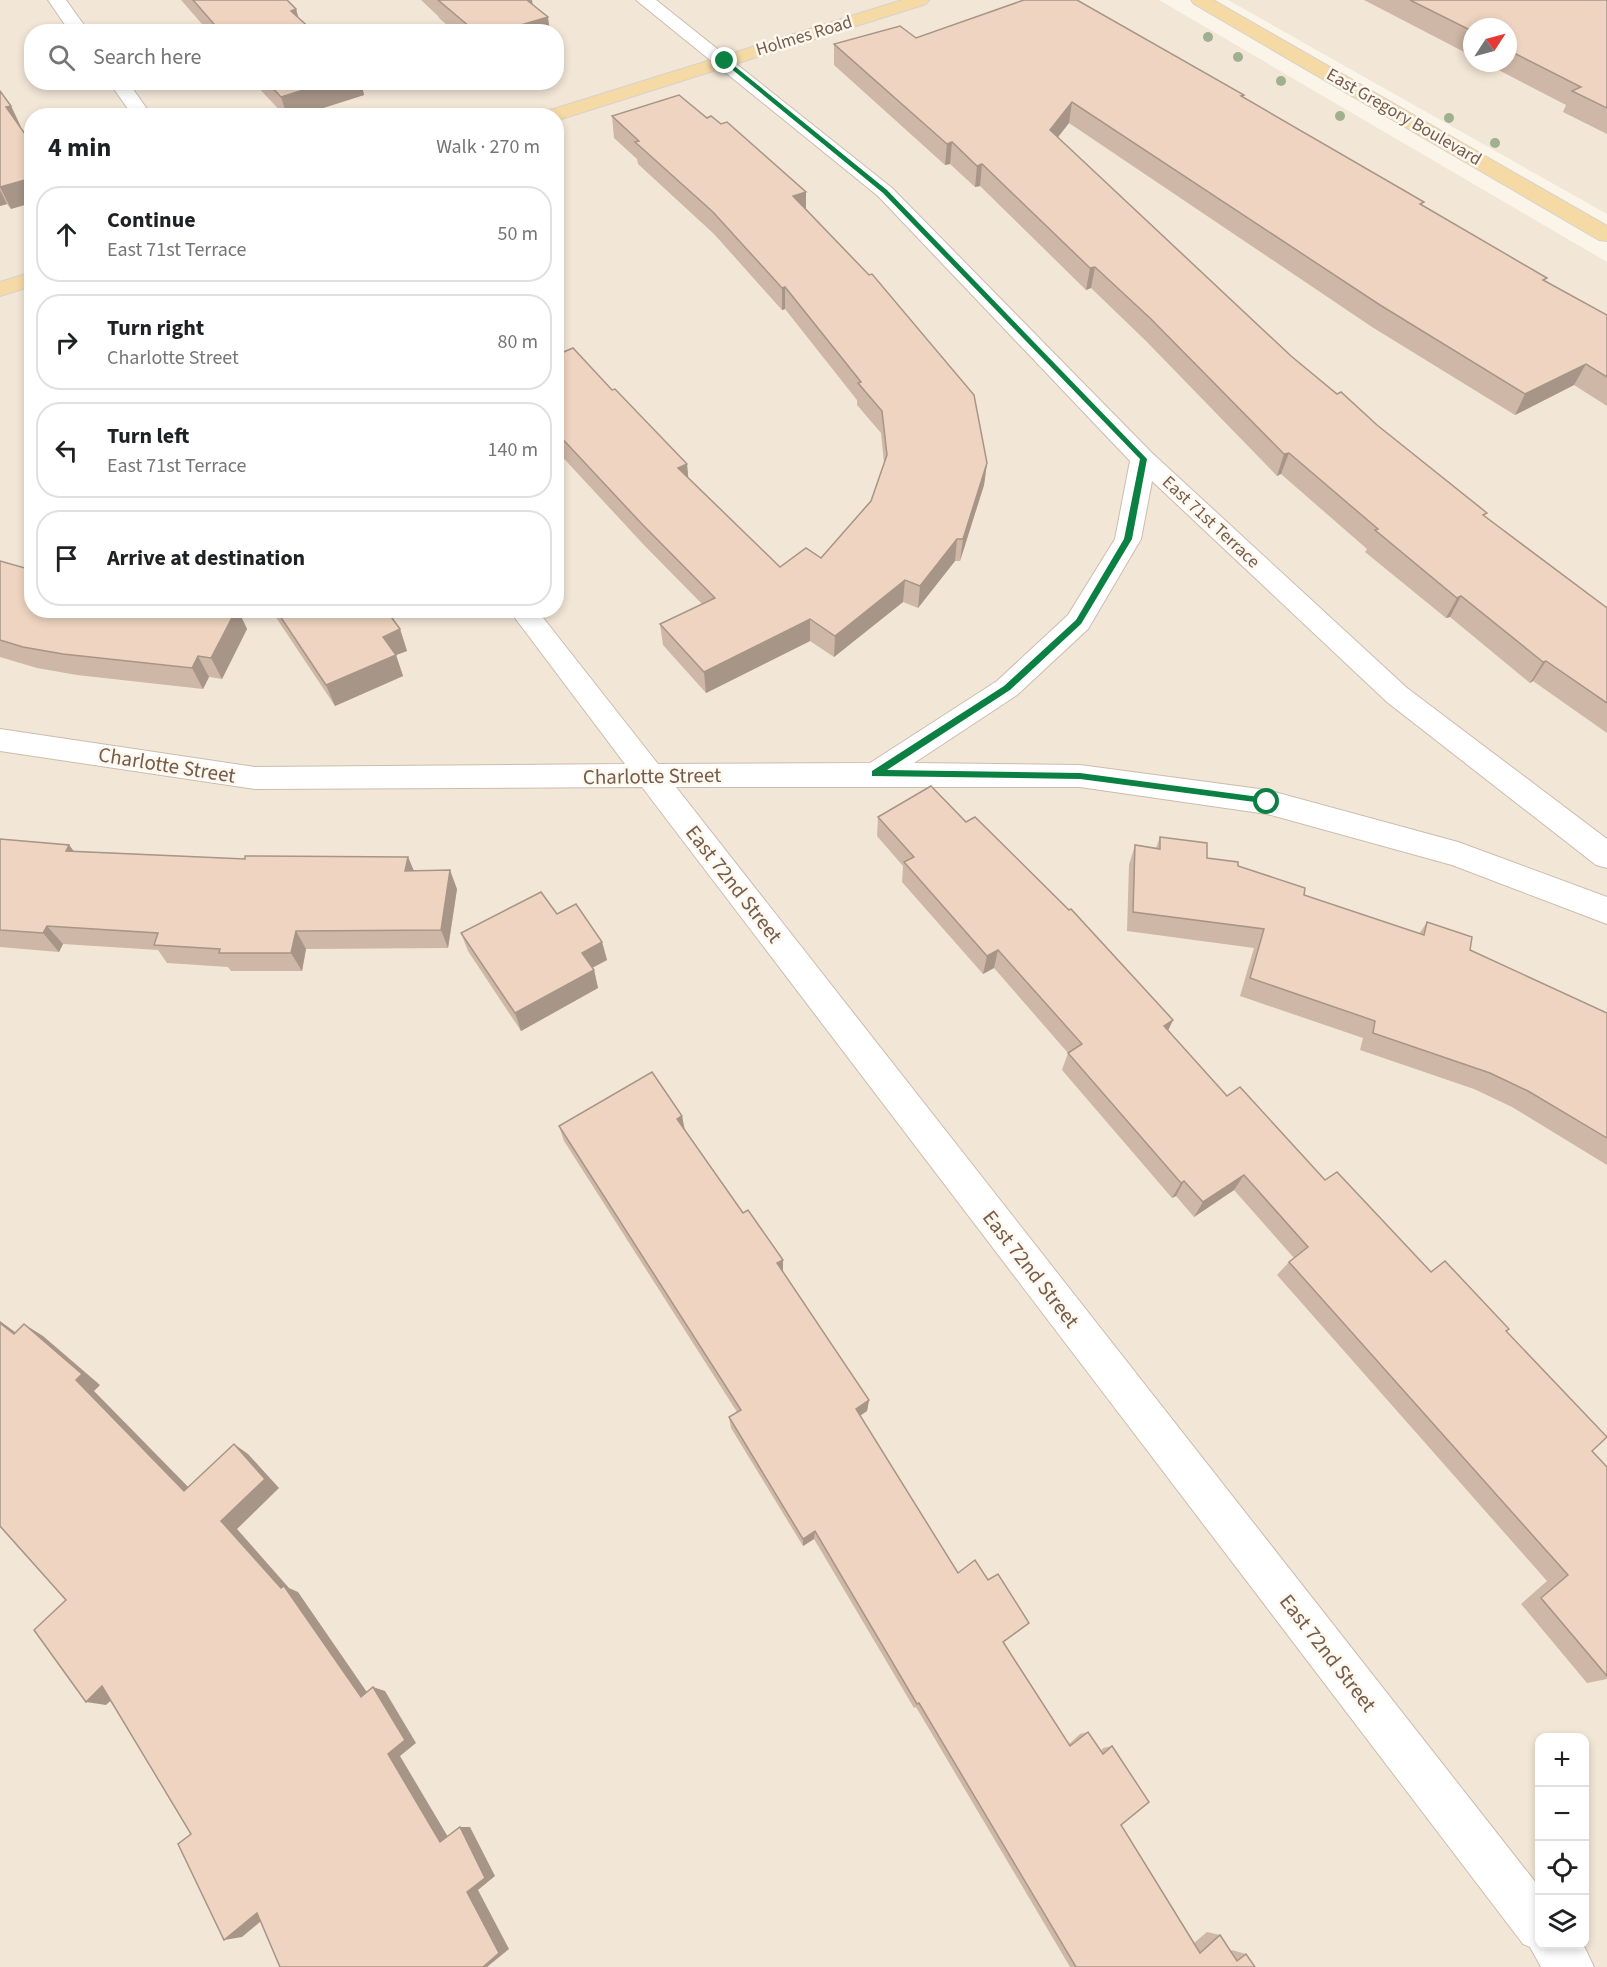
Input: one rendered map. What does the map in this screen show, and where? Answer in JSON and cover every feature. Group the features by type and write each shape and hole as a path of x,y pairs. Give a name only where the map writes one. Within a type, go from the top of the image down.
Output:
{"main road":[{"name":"Holmes Road","path":"564,112 920,0"},
{"name":"East Gregory Boulevard","path":"1200,0 1607,235"},
{"path":"0,289 24,282"}],"street":[{"path":"57,0 74,24"},
{"name":"East 71st Terrace","path":"645,0 725,61 885,192 1143,459 1397,695 1607,856"},
{"path":"124,90 137,108"},
{"path":"875,774 1007,688 1078,622 1128,539 1143,459"},
{"name":"East 72nd Street","path":"528,618 1535,1922"},
{"name":"Charlotte Street","path":"0,740 255,778 875,774"},
{"path":"875,774 1080,776 1267,802 1458,854 1607,911"},
{"path":"1557,1949 1570,1967"}],"shaded area":[{"path":"0,0 1159,0 1607,262 1607,1967 0,1967"},
{"path":"1228,0 1607,0 1607,214"}],"building":[{"path":"193,0 287,0 296,9 291,11 305,24 214,24"},
{"path":"438,0 530,0 528,1 548,17 524,24 466,24"},
{"path":"1024,0 1077,0 1244,95 1241,96 1424,202 1420,204 1547,278 1543,280 1607,315 1607,377 1586,364 1525,394 1380,305 1072,102 1050,130 1291,356 1337,394 1341,392 1377,425 1487,513 1483,515 1607,608 1607,703 1546,661 1543,662 1461,596 1457,598 1375,530 1378,529 1289,453 1284,454 1151,319 1095,267 1090,268 982,164 977,166 952,142 947,144 834,44 900,26 916,38"},
{"path":"1410,0 1607,0 1607,108 1572,91 1581,87 1517,55 1517,18 1463,18 1463,26"},
{"path":"274,90 303,90 281,97"},
{"path":"0,91 11,106 6,107 24,133 24,180 0,187"},
{"path":"679,95 707,118 711,116 721,124 727,122 806,192 793,196 869,275 872,274 974,395 987,463 963,539 957,539 920,586 905,580 835,636 810,619 704,672 660,624 715,598 564,441 564,352 573,348 687,464 678,468 780,567 806,548 821,558 871,501 887,455 882,411 785,287 782,288 713,212 635,142 639,141 612,116"},
{"path":"0,561 24,568 24,618 232,618 211,658 198,656 192,668 63,654 23,647 0,640"},
{"path":"281,618 392,618 400,629 383,637 396,655 326,685"},
{"path":"931,786 966,822 975,817 1069,910 1071,909 1173,1020 1164,1026 1227,1096 1240,1087 1325,1180 1337,1172 1431,1272 1445,1261 1509,1329 1506,1331 1607,1437 1592,1451 1607,1467 1607,1676 1541,1598 1568,1575 1289,1262 1308,1247 1244,1175 1203,1202 1184,1181 1181,1183 1068,1053 1082,1044 998,950 987,956 904,862 914,857 878,817"},
{"path":"1160,837 1207,843 1207,858 1238,862 1238,866 1305,888 1304,895 1424,935 1427,922 1472,937 1470,950 1607,1013 1607,1138 1528,1091 1490,1073 1373,1033 1375,1021 1250,978 1264,929 1133,912 1135,845 1160,849"},
{"path":"0,839 69,845 66,851 245,859 245,856 408,857 405,871 450,870 441,930 296,931 291,953 219,953 220,949 154,945 158,933 47,926 43,933 0,930"},
{"path":"541,892 557,914 576,904 602,942 582,953 594,970 515,1013 461,933"},
{"path":"652,1072 682,1116 677,1119 743,1213 748,1210 783,1260 777,1263 869,1400 856,1409 958,1573 975,1560 988,1580 998,1574 1029,1623 1003,1642 1070,1746 1088,1732 1103,1754 1112,1746 1149,1802 1121,1825 1200,1953 1220,1935 1237,1961 1246,1954 1255,1967 1076,1967 815,1531 803,1539 729,1417 741,1410 559,1126"},
{"path":"0,1323 14,1334 24,1324 82,1374 76,1380 184,1491 234,1444 265,1479 221,1521 281,1588 284,1586 361,1697 373,1687 405,1740 388,1754 440,1842 460,1827 485,1878 467,1892 499,1953 483,1967 280,1967 257,1913 224,1940 178,1844 191,1834 102,1686 86,1702 34,1630 66,1600 0,1526"}],"route":[{"path":"725,61 885,192 1143,459 1128,539 1078,622 1007,688 875,774 1080,776 1267,802"}]}
